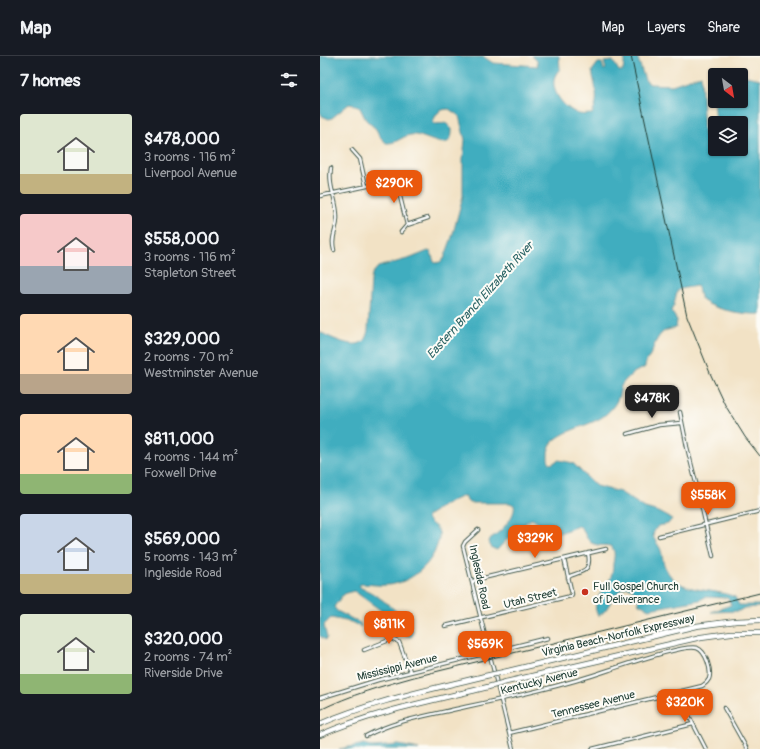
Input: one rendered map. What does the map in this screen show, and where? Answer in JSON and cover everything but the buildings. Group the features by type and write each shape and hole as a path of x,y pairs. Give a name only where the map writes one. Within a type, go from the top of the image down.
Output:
{"highway":[{"name":"Virginia Beach-Norfolk Expressway","path":"320,724 387,700 696,626 730,621 760,620"},
{"name":"Virginia Beach-Norfolk Expressway","path":"320,735 380,714 506,682 701,637 726,634 760,633"}],"street":[{"path":"352,150 360,159 366,186"},
{"path":"330,168 329,178 338,218 333,236 334,250"},
{"path":"320,196 396,180 401,176"},
{"path":"396,180 407,225"},
{"path":"401,232 407,225 428,218"},
{"path":"680,412 681,423 713,556"},
{"path":"627,434 659,425 681,423"},
{"path":"658,536 760,511"},
{"name":"Ingleside Road","path":"478,530 465,542 463,546 513,749"},
{"path":"473,582 475,580 606,549"},
{"path":"564,559 568,578 587,569 589,560 588,554"},
{"name":"Utah Street","path":"445,626 572,595 568,578"},
{"path":"368,619 400,644 410,672"},
{"path":"364,650 392,638"},
{"name":"Mississippi Avenue","path":"320,698 349,688 548,638"},
{"name":"Kentucky Avenue","path":"366,736 374,731 417,718 578,680 654,656 685,649 695,648 701,650 707,663"},
{"name":"Tennessee Avenue","path":"509,733 682,691 705,684 709,676 707,663"},
{"path":"682,691 685,706 706,749"},
{"path":"724,708 747,749"},
{"path":"592,749 693,724"}],"water":[{"name":"Eastern Branch Elizabeth River","path":"320,56 484,57 493,63 538,66 537,61 532,56 559,56 560,69 554,82 554,88 557,95 567,107 573,111 579,114 592,114 596,103 596,93 592,71 598,63 602,63 604,70 606,69 604,62 613,61 619,71 623,71 625,56 637,56 645,80 650,84 672,85 701,75 704,136 708,136 708,156 748,156 748,116 715,116 715,108 748,108 748,76 760,79 760,314 738,313 707,304 700,297 697,286 684,288 677,291 671,311 677,320 676,328 667,330 661,334 655,343 645,367 628,377 621,386 614,406 605,415 561,435 554,441 549,448 548,461 551,464 559,460 573,463 596,486 620,492 645,508 659,512 672,519 668,524 658,526 653,535 661,550 666,569 679,583 687,587 735,597 739,605 760,605 760,607 744,608 739,611 711,612 731,605 728,598 705,597 700,600 649,609 639,604 635,591 627,587 616,594 606,610 598,616 596,611 597,601 610,579 612,572 614,550 611,546 591,543 579,526 560,533 550,533 538,545 534,543 534,541 540,526 539,523 531,519 515,531 497,550 492,548 488,542 489,539 498,533 510,519 513,514 514,505 510,503 469,503 465,495 446,504 427,516 427,519 437,528 439,538 435,551 422,569 409,579 402,582 384,585 359,585 361,588 374,594 388,604 401,616 411,627 413,631 412,636 410,637 404,634 379,609 354,591 346,593 341,597 334,607 337,611 360,623 361,627 351,622 331,618 324,625 327,638 325,640 320,636 320,332 347,343 358,344 362,342 368,330 372,274 378,267 411,258 428,251 431,252 434,262 436,263 444,259 452,237 463,196 463,159 465,140 459,116 449,109 439,112 433,122 435,124 446,123 452,129 451,137 448,142 443,143 416,135 410,135 390,143 386,143 380,137 376,129 366,120 359,106 349,104 329,119 322,116 320,112"},
{"path":"365,744 372,747 399,745 419,749 339,749"}],"tram line":[{"path":"320,710 354,695 414,677 760,593"}],"railway":[{"path":"631,56 687,316 710,373 725,405 745,437 760,456"}],"place":[{"name":"Full Gospel Church of Deliverance","path":"585,592"}]}
